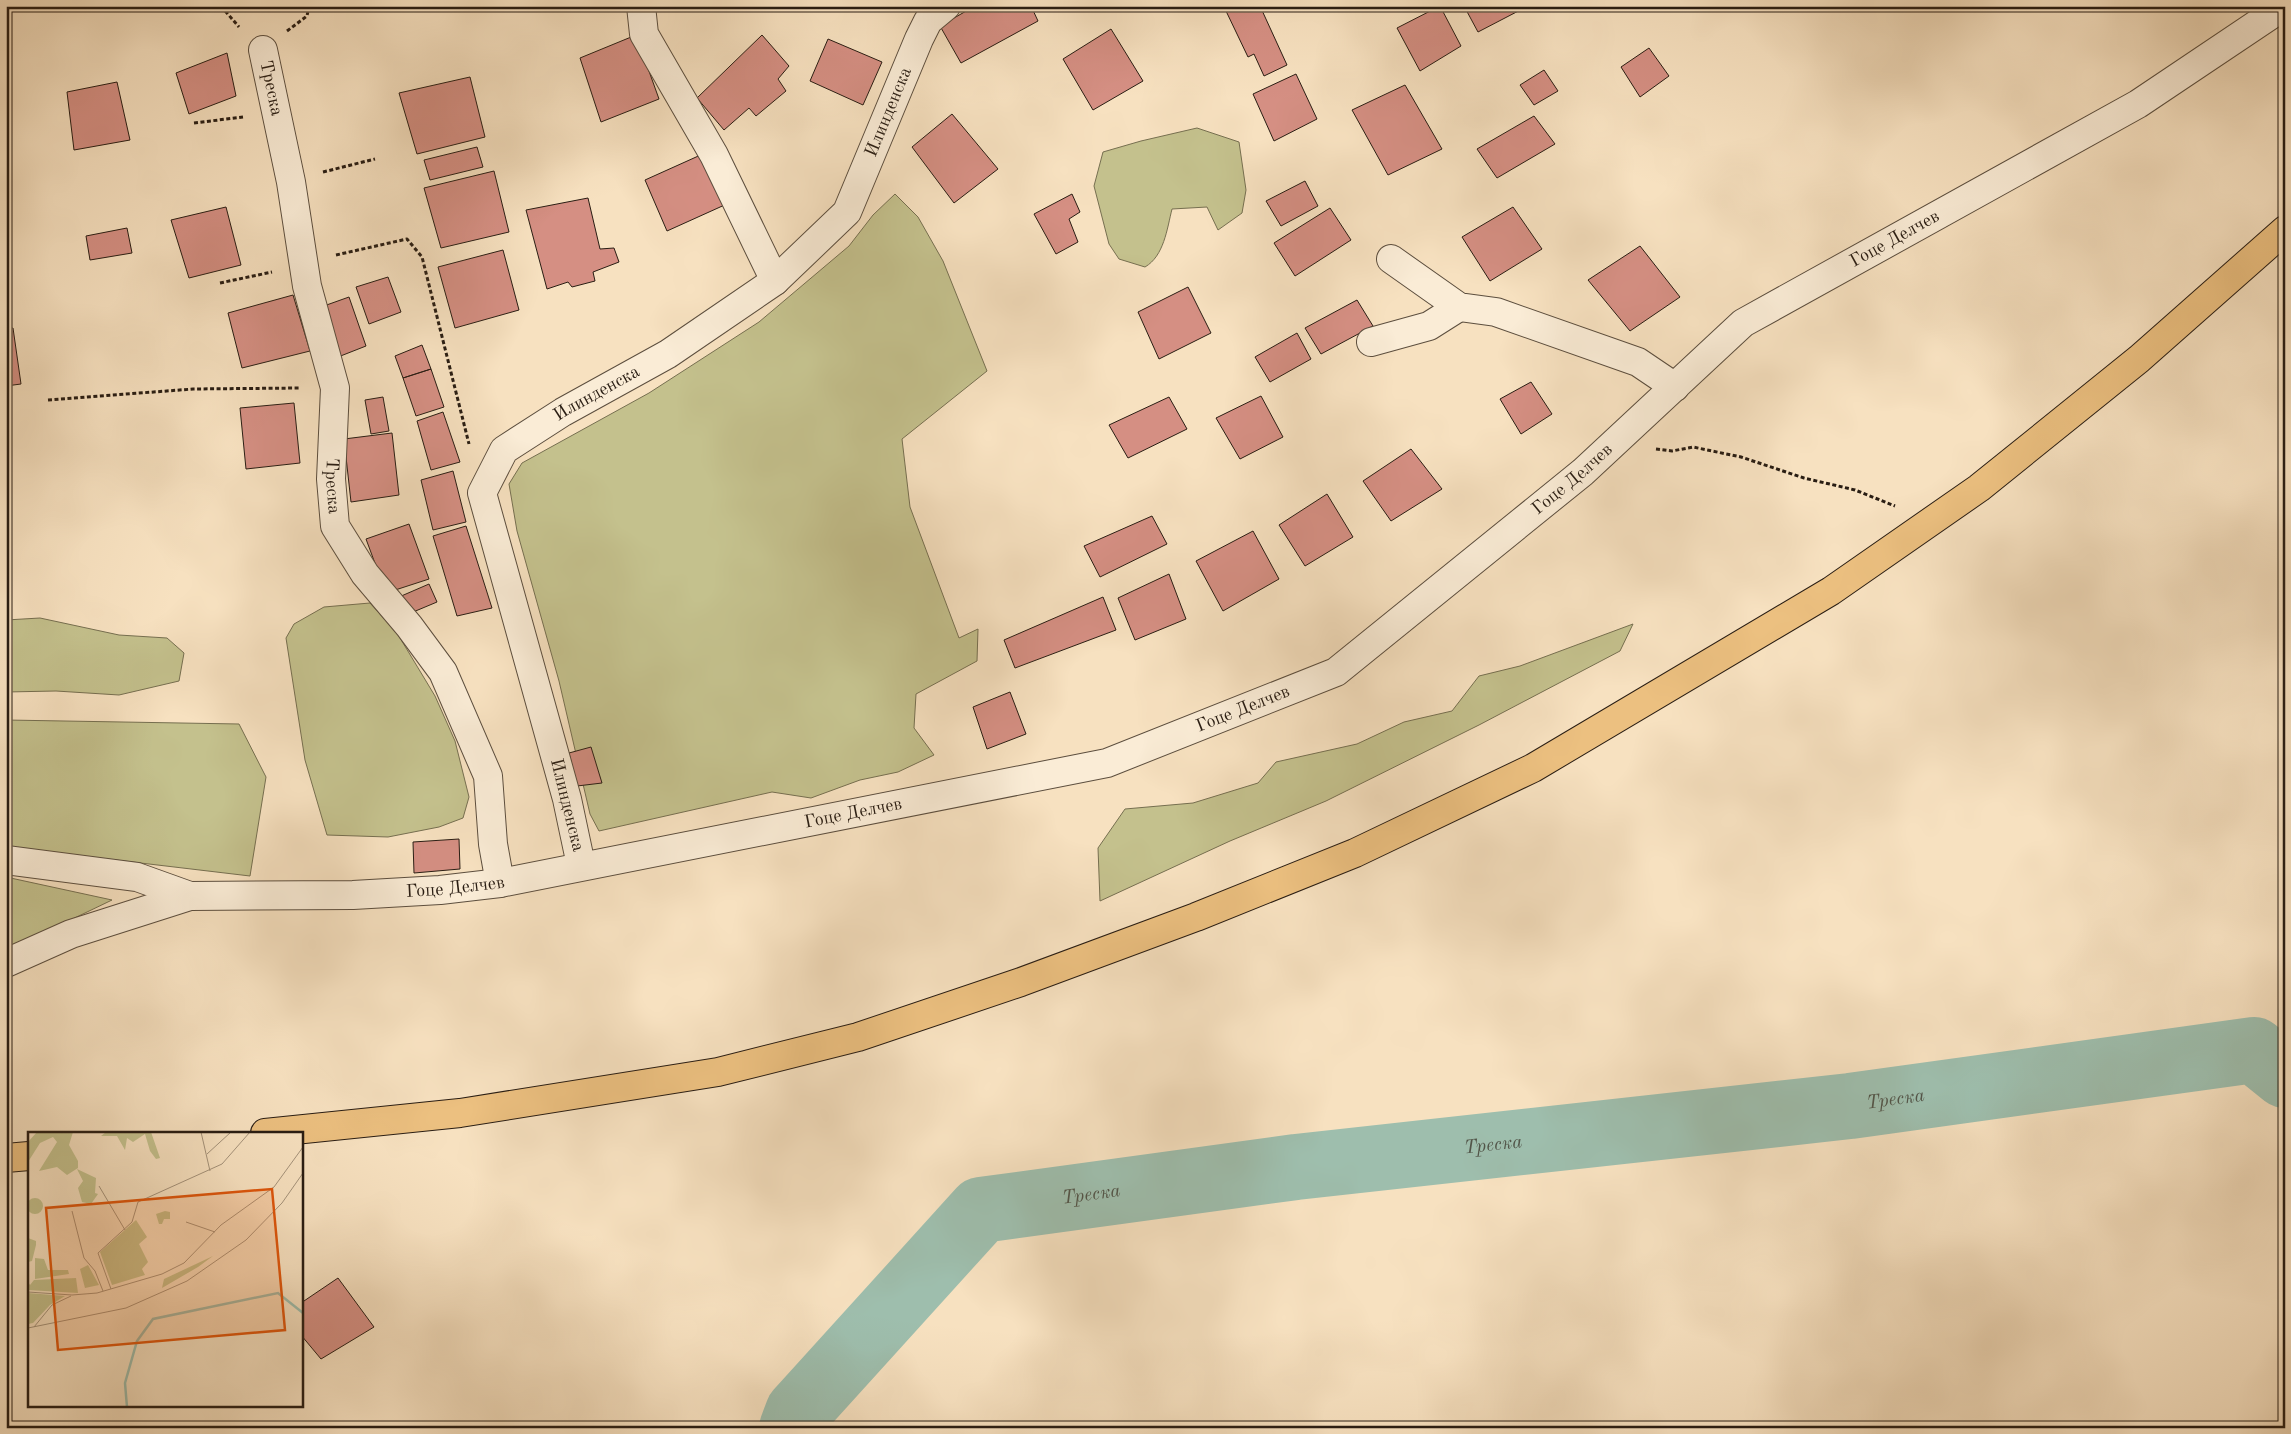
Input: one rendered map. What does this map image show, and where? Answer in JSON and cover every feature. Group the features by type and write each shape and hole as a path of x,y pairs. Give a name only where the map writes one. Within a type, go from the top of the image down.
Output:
{"main road":[{"path":"275,1132 460,1113 718,1072 858,1038 1022,982 1196,917 1355,853 1533,768 1831,592 1979,488 2138,359 2285,230"},
{"path":"6,1158 28,1156"}],"street":[{"path":"640,6 644,34 714,156 775,281"},
{"name":"Илинденска","path":"581,866 567,799 482,493 504,450 563,412 668,354 775,281 848,212 919,39 928,21 946,6"},
{"name":"Гоце Делчев","path":"6,860 137,877 190,896 353,895 440,890 500,883 1107,763 1336,672 1583,472 1743,323 2138,104 2284,6"},
{"name":"Треска","path":"263,50 291,182 303,263 335,388 331,479 336,526 365,574 409,626 443,672 488,776 493,844 500,883"},
{"path":"1391,258 1458,307 1496,312 1638,362 1675,387"},
{"path":"1371,342 1428,326 1458,307"},
{"path":"6,963 72,934 190,896"}],"path":[{"path":"194,123 212,119 252,116 278,120"},
{"path":"291,182 376,159"},
{"path":"220,284 407,239 422,257 448,366 482,493"},
{"path":"48,400 193,389 335,388"},
{"path":"1634,425 1651,449 1672,451 1693,447 1741,457 1804,478 1856,490 1933,521"}],"shaded area":[{"path":"1197,128 1239,142 1246,190 1242,213 1218,230 1207,207 1172,209 1161,249 1151,262 1145,267 1119,259 1109,244 1094,186 1103,152"},
{"path":"895,194 918,217 943,261 987,371 902,439 910,507 959,638 978,629 977,661 916,694 914,728 934,755 898,772 860,780 811,798 772,792 599,831 590,814 559,681 517,531 509,484 522,463 649,393 759,322 849,246 873,215"},
{"path":"370,603 397,633 435,696 455,741 469,797 463,818 439,827 388,837 327,835 305,760 286,638 294,624 324,607"},
{"path":"40,618 119,635 167,638 184,653 179,681 119,695 56,691 6,692 6,620"},
{"path":"1633,624 1620,651 1479,725 1326,801 1230,841 1100,901 1098,848 1125,809 1193,803 1258,783 1276,762 1357,744 1404,722 1452,711 1479,676 1520,666"},
{"path":"6,720 239,724 266,777 250,876 6,847"},
{"path":"6,877 112,900 6,951"}],"building":[{"path":"975,6 1031,6 1038,21 961,63 940,26"},
{"path":"1260,6 1287,65 1264,76 1254,54 1248,57 1226,11 1225,7"},
{"path":"1440,6 1461,46 1420,71 1397,28"},
{"path":"1464,6 1528,6 1478,32"},
{"path":"1111,29 1143,81 1093,110 1063,59"},
{"path":"636,35 659,99 601,122 580,58"},
{"path":"762,35 789,66 778,79 786,91 756,116 749,108 724,130 697,98"},
{"path":"828,39 882,62 863,105 810,81"},
{"path":"1649,48 1669,76 1640,97 1621,67"},
{"path":"227,53 236,96 189,114 176,73"},
{"path":"1544,70 1558,91 1534,105 1520,85"},
{"path":"1296,74 1317,119 1274,141 1253,94"},
{"path":"470,77 485,137 417,154 399,93"},
{"path":"117,82 130,140 74,150 67,92"},
{"path":"1405,85 1442,149 1388,175 1352,110"},
{"path":"952,114 998,169 954,203 912,147"},
{"path":"1534,116 1555,144 1497,178 1477,149"},
{"path":"477,147 483,167 430,180 424,160"},
{"path":"705,153 729,203 667,231 645,180"},
{"path":"494,171 509,232 441,248 424,188"},
{"path":"1305,181 1318,206 1281,226 1266,201"},
{"path":"1072,194 1080,212 1069,219 1078,242 1056,254 1034,214"},
{"path":"588,198 600,249 614,248 619,262 593,272 595,281 572,287 568,282 547,289 526,210"},
{"path":"226,207 241,265 189,278 171,220"},
{"path":"1513,207 1542,249 1490,281 1462,237"},
{"path":"1330,208 1351,240 1295,276 1274,243"},
{"path":"127,228 132,253 90,260 86,236"},
{"path":"1640,246 1680,297 1630,331 1588,280"},
{"path":"503,250 519,310 455,328 438,267"},
{"path":"388,277 401,312 369,324 356,287"},
{"path":"1188,287 1211,333 1159,359 1138,312"},
{"path":"293,295 310,351 242,368 228,313"},
{"path":"349,297 366,346 338,357 321,307"},
{"path":"1357,300 1373,326 1321,354 1305,328"},
{"path":"13,328 21,384 6,386 6,329"},
{"path":"1297,333 1311,359 1270,382 1255,357"},
{"path":"422,345 431,369 403,378 395,356"},
{"path":"431,369 444,407 416,416 403,378"},
{"path":"1531,382 1552,414 1521,434 1500,399"},
{"path":"1261,396 1283,437 1240,459 1216,418"},
{"path":"383,397 389,431 371,434 365,400"},
{"path":"1169,397 1187,429 1128,458 1109,425"},
{"path":"294,403 300,463 246,469 240,408"},
{"path":"443,412 460,462 431,470 417,421"},
{"path":"392,433 399,495 351,502 344,439"},
{"path":"1411,449 1442,489 1391,521 1363,481"},
{"path":"453,471 466,522 433,530 421,480"},
{"path":"1327,494 1353,537 1305,566 1279,525"},
{"path":"1152,516 1167,544 1100,577 1084,546"},
{"path":"409,524 429,579 386,593 366,539"},
{"path":"466,526 492,608 457,616 433,536"},
{"path":"1253,531 1279,579 1223,611 1196,561"},
{"path":"1169,574 1186,619 1135,640 1118,598"},
{"path":"429,584 437,602 406,615 399,597"},
{"path":"1103,597 1116,630 1015,668 1004,640"},
{"path":"1010,692 1026,734 987,749 973,707"},
{"path":"591,747 602,783 577,786 569,753"},
{"path":"459,839 460,869 414,873 413,842"},
{"path":"338,1278 374,1327 321,1359 302,1336 302,1302"}],"waterway":[{"name":"Треска","path":"792,1428 798,1412 981,1210 1296,1167 1850,1106 2254,1050 2285,1075"}]}
